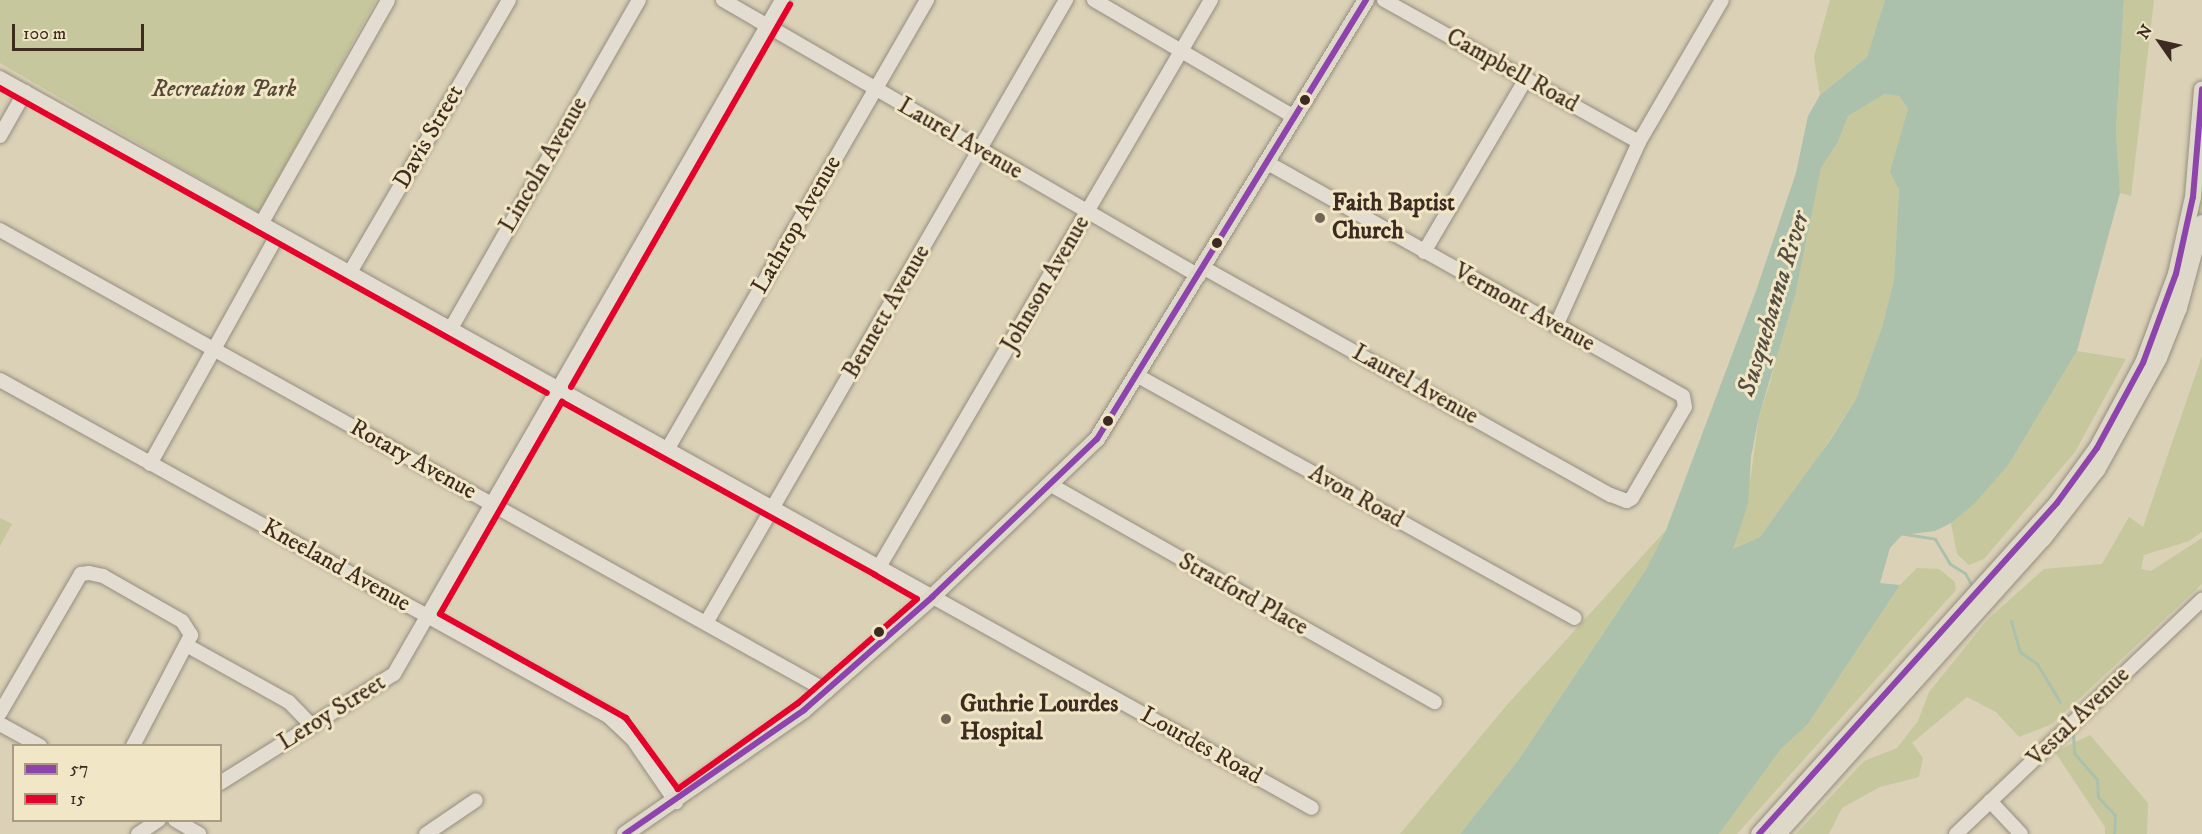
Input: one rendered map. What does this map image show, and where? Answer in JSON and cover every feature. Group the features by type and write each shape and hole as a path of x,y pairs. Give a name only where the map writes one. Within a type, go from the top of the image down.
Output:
{"main road":[{"path":"625,834 676,802 827,691 932,597 1097,439 1138,376 1366,0"},
{"path":"1759,834 2057,503 2097,448 2143,363 2176,274 2193,197 2202,89"},
{"path":"1778,834 2035,548 2097,470 2159,358 2182,297 2202,223"}],"street":[{"path":"261,225 388,0"},
{"name":"Davis Street","path":"349,274 509,0"},
{"name":"Lincoln Avenue","path":"450,330 639,0"},
{"name":"Laurel Avenue","path":"723,0 1087,212 1627,501 1632,498 1685,401"},
{"name":"Leroy Street","path":"222,782 394,674 429,617 782,0"},
{"name":"Lathrop Avenue","path":"667,450 927,0"},
{"name":"Bennett Avenue","path":"706,623 1066,0"},
{"path":"1094,0 1294,117"},
{"name":"Johnson Avenue","path":"879,567 1211,0"},
{"name":"Campbell Road","path":"1384,0 1640,142"},
{"path":"1556,326 1640,142 1722,0"},
{"name":"Lourdes Road","path":"0,78 1312,808"},
{"path":"1424,252 1526,79"},
{"path":"0,136 25,92"},
{"name":"Vermont Avenue","path":"1267,163 1677,392 1685,401"},
{"name":"Rotary Avenue","path":"0,230 827,691"},
{"path":"150,464 278,234"},
{"name":"Avon Road","path":"1138,376 1574,618"},
{"name":"Kneeland Avenue","path":"0,380 621,725 676,802"},
{"name":"Stratford Place","path":"1051,485 1435,702"},
{"path":"0,713 85,572 103,576 182,621 191,635 188,646 134,744"},
{"name":"Vestal Avenue","path":"1956,834 2199,608"},
{"path":"188,646 289,702 312,726"},
{"path":"0,724 36,744"},
{"path":"426,834 477,800"},
{"path":"1990,801 2021,834"},
{"path":"138,834 156,822"},
{"path":"179,822 200,834"}],"green space":[{"name":"Recreation Park","path":"0,0 376,0 259,213 0,63"},
{"path":"1830,0 1885,0 1867,57 1820,95 1814,57"},
{"path":"2124,0 2154,0 2131,196 2120,193 2116,130"},
{"path":"1885,94 1899,96 1908,109 1902,134 1894,280 1882,327 1856,399 1805,478 1760,537 1733,549 1751,475 1759,416 1770,383 1821,168 1838,142 1848,116"},
{"path":"2077,351 2126,359 2075,452 1984,559 1969,565 1957,554 1951,523 2009,464"},
{"path":"2202,356 2202,532 2189,541 2144,555 2141,569 2151,571 2202,538 2202,584 2052,724 2019,737 1996,712 1967,697 1912,743 1923,758 1919,777 1880,787 1842,808 1829,834 1796,834 1864,761 1897,748 1918,721 1929,692 1988,619 2044,569 2102,564 2129,517 2143,527"},
{"path":"0,518 12,524 0,546"},
{"path":"1666,530 1645,571 1519,759 1460,834 1400,834 1506,706"},
{"path":"1917,568 1939,569 1955,582 1956,590 1737,834 1719,834 1781,749 1808,724 1900,585"},
{"path":"2090,735 2148,803 2147,834 2105,834 2105,827 2055,752"}],"water":[{"name":"Susquehanna River","path":"1885,0 2124,0 2116,130 2120,193 2077,351 2009,464 1974,504 1951,523 1935,531 1902,535 1890,548 1880,583 1900,585 1808,724 1781,749 1719,834 1460,834 1519,759 1645,571 1666,530 1756,291 1796,173 1808,116 1820,95 1867,57","holes":["1885,94 1899,96 1908,109 1890,172 1899,189 1894,280 1882,327 1856,399 1829,442 1760,537 1733,549 1748,504 1751,457 1759,416 1795,295 1821,168 1838,142 1848,116"]}],"waterway":[{"path":"1899,533 1935,539 1950,564 1965,573 1971,584"},
{"path":"2011,621 2020,652 2037,664 2060,702"},
{"path":"2073,733 2074,753 2097,779 2098,797 2115,815 2114,834"}],"transit line":[{"name":"57","path":"625,834 804,710 932,597 1097,439 1366,0"},
{"name":"15","path":"571,387 790,4"},
{"name":"15","path":"0,88 547,393"},
{"name":"57","path":"1759,834 2057,503 2097,448 2143,363 2176,274 2193,197 2202,89"},
{"name":"15","path":"562,402 875,575 917,599 798,703 678,789 626,718 440,614 562,402"}],"place":[{"name":"Faith Baptist Church","path":"1320,218"},
{"name":"Guthrie Lourdes Hospital","path":"946,719"}]}
